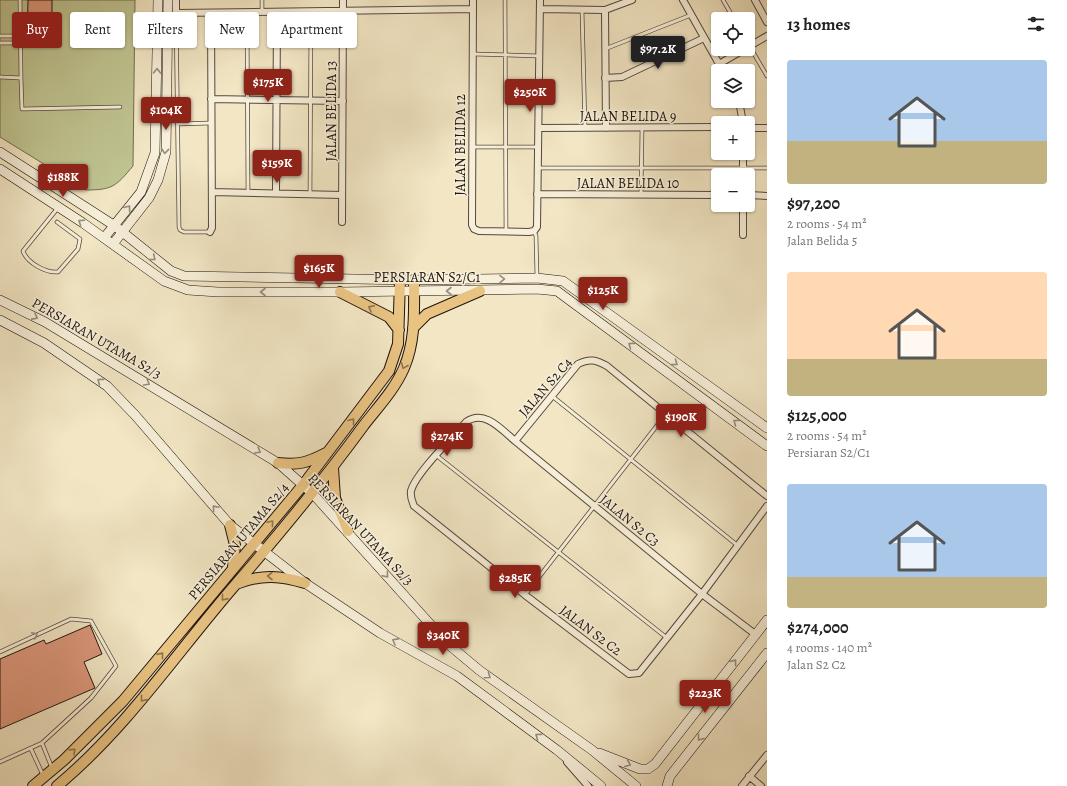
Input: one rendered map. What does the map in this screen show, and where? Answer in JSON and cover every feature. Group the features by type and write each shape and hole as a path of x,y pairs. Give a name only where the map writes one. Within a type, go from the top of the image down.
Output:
{"main road":[{"path":"104,238 141,192 155,154 158,0"},
{"path":"113,244 149,198 158,180 166,152 168,0"},
{"name":"PERSIARAN S2/C1","path":"0,152 114,226 166,268 184,276 400,280 537,278 563,281 767,428"},
{"name":"PERSIARAN S2/C1","path":"0,169 113,244 164,281 188,290 340,292 550,290 563,295 767,446"},
{"path":"537,278 537,289"},
{"name":"PERSIARAN UTAMA S2/4","path":"33,786 53,769 123,701 303,485 389,371 395,357 399,330 400,280"},
{"name":"PERSIARAN UTAMA S2/4","path":"57,786 98,748 139,704 236,584 265,552 313,494 398,379 411,348 414,328 414,280"},
{"path":"414,328 427,314 480,291"},
{"path":"340,292 388,317 399,330"},
{"name":"PERSIARAN UTAMA S2/3","path":"0,300 45,322 278,463 313,494 348,531 448,644 479,670 592,750 636,786"},
{"path":"0,320 44,343 106,386 135,415 230,525 305,583 380,633 457,676 557,750 601,786"},
{"path":"278,463 308,463 329,452"},
{"path":"333,468 335,498 348,531"},
{"path":"230,525 234,545 233,568"},
{"path":"236,584 252,578 269,576 286,578 305,583"},
{"path":"592,750 640,769 648,769 655,764 767,620"},
{"path":"667,786 670,776 767,653"}],"street":[{"path":"176,0 176,12"},
{"name":"JALAN BELIDA 13","path":"342,222 343,0"},
{"name":"JALAN BELIDA 12","path":"473,0 472,225 474,229 479,231 534,231"},
{"path":"534,231 537,227 540,0"},
{"path":"540,9 605,10 632,0"},
{"path":"683,0 719,64 732,56"},
{"path":"755,0 767,22"},
{"path":"311,12 473,9"},
{"path":"605,10 606,128"},
{"path":"262,12 267,12"},
{"path":"755,43 767,36"},
{"path":"605,78 622,77 704,38"},
{"path":"210,232 212,228 211,48"},
{"path":"276,193 277,48"},
{"path":"211,99 343,101"},
{"name":"JALAN BELIDA 9","path":"539,128 711,127"},
{"path":"755,128 767,128"},
{"path":"212,192 342,195"},
{"name":"JALAN BELIDA 10","path":"537,194 711,195"},
{"path":"755,195 767,196"},
{"path":"743,212 743,235"},
{"name":"JALAN S2 C4","path":"515,440 578,364 586,360 595,360 607,366 767,496"},
{"name":"JALAN S2 C2","path":"492,422 479,417 472,418 466,422 418,477 411,490 411,499 414,506 525,595 629,674 639,673 702,594 767,506"},
{"name":"JALAN S2 C3","path":"492,422 702,594 755,634"},
{"path":"557,750 588,786"},
{"path":"742,786 767,755"},
{"path":"750,776 761,786"}],"lane":[{"path":"20,0 20,12"},
{"path":"262,0 262,12"},
{"path":"505,0 506,232"},
{"path":"723,0 730,12"},
{"path":"582,10 585,128"},
{"path":"605,49 691,15"},
{"path":"0,36 12,36"},
{"path":"0,43 12,43"},
{"path":"21,48 22,109 120,107"},
{"path":"176,48 179,227 180,230 184,232 210,232"},
{"path":"247,48 248,193"},
{"path":"310,194 311,48"},
{"path":"473,54 540,56"},
{"path":"753,56 767,76"},
{"path":"0,77 21,78"},
{"path":"177,124 212,123"},
{"path":"641,195 642,128"},
{"path":"472,147 538,147"},
{"path":"538,168 711,171"},
{"path":"755,170 767,168"},
{"path":"57,222 80,239 78,248 58,272 49,273 25,257 23,251 58,207"},
{"path":"534,231 536,236 537,278"},
{"path":"552,396 738,545"},
{"path":"525,595 666,414"},
{"path":"437,456 667,638"},
{"path":"0,652 70,619 92,621 116,666 91,698 42,743 0,762"},
{"path":"42,743 53,769"},
{"path":"31,749 43,777"}],"green space":[{"path":"0,0 135,0 135,12 133,12 133,48 134,48 133,166 122,178 113,186 108,188 86,190 0,137"}],"building":[{"path":"28,0 52,0 52,12 28,12"},
{"path":"90,625 102,654 84,662 95,688 0,729 0,659 44,640 46,644"}]}
